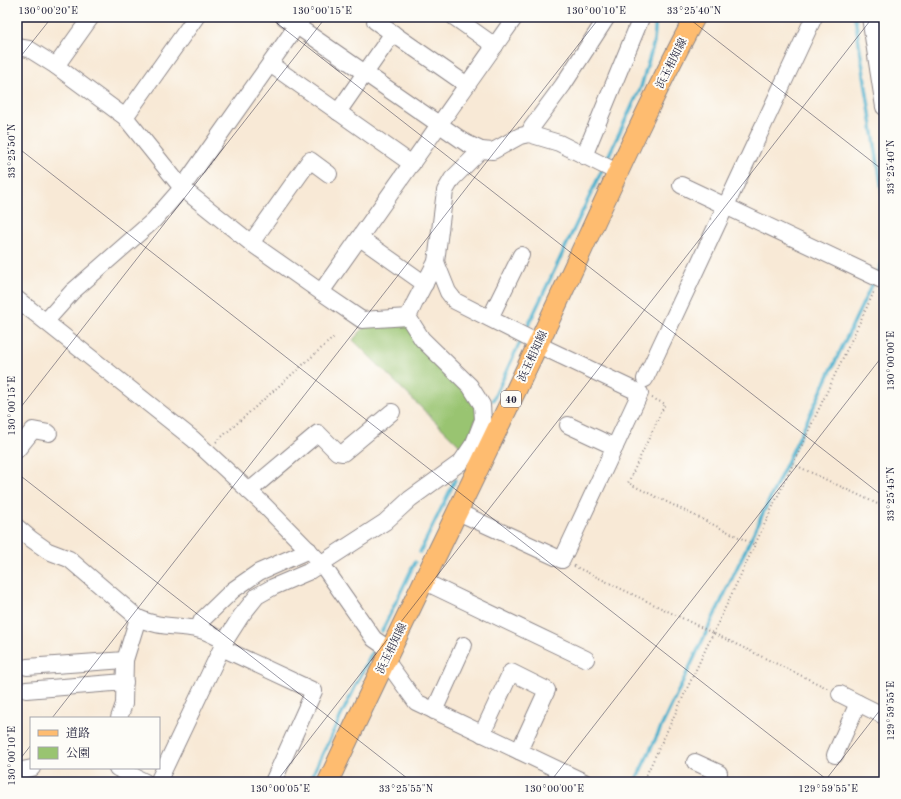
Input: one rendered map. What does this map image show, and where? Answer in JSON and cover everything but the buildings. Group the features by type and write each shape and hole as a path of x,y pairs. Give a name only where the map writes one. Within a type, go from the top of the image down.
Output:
{"main road":[{"name":"浜玉相知線","path":"328,782 387,654 458,512 663,77 695,17"}],"street":[{"path":"56,66 91,17"},
{"path":"125,117 196,17"},
{"path":"378,17 375,21 468,85"},
{"path":"454,17 495,46"},
{"path":"321,292 515,17"},
{"path":"529,134 532,127 563,85 607,17"},
{"path":"458,512 562,560 814,17"},
{"path":"870,17 884,106"},
{"path":"584,156 641,18"},
{"path":"46,321 72,292 154,220 182,188 270,64 295,20 365,73 466,143 481,150 493,151 520,136 529,134 559,144 619,173"},
{"path":"338,112 393,33"},
{"path":"17,47 29,49 56,66 125,117 182,188 251,243 321,292 362,320 408,317"},
{"path":"270,64 412,164"},
{"path":"408,317 436,262 445,191 452,180 481,150"},
{"path":"251,243 310,160 329,174"},
{"path":"681,185 879,283"},
{"path":"360,238 425,284"},
{"path":"490,318 522,255"},
{"path":"436,262 448,292 455,301 538,343 546,349 643,386"},
{"path":"17,299 193,439 309,550 321,564 374,639 387,654 416,702 584,782"},
{"path":"158,782 223,644 241,616 257,596 273,587 308,572 385,522 410,499 461,462 474,443 483,420 482,406 470,386 422,339 408,317"},
{"path":"249,491 318,433 337,452 343,453 392,412"},
{"path":"568,425 615,447"},
{"path":"17,450 33,430 48,434"},
{"path":"17,527 30,539 48,551 69,559 138,618 148,623 164,626 198,629 223,644 314,691 273,782"},
{"path":"198,629 202,620 233,590 259,572 309,550"},
{"path":"424,581 586,659"},
{"path":"119,717 124,704 125,660 138,618"},
{"path":"434,711 464,645"},
{"path":"27,666 125,660"},
{"path":"482,734 511,672 548,690 519,751"},
{"path":"26,690 125,682"},
{"path":"840,694 884,716"},
{"path":"835,754 858,703"},
{"path":"695,762 719,773 715,782"},
{"path":"17,771 30,768"},
{"path":"119,769 145,782"}],"path":[{"path":"643,782 711,633 755,545 879,283"},
{"path":"206,451 334,337"},
{"path":"643,386 665,404 628,483 755,545"},
{"path":"793,464 884,507"},
{"path":"562,560 840,694"}],"green space":[{"path":"406,320 465,386 478,413 464,450 353,340 368,323"}],"waterway":[{"path":"606,161 641,87 654,42 656,17"},
{"path":"855,17 884,203"},
{"path":"525,332 602,170"},
{"path":"878,273 884,259"},
{"path":"635,782 874,280"},
{"path":"493,400 521,340"},
{"path":"420,552 455,480"},
{"path":"382,631 415,562"},
{"path":"309,782 372,652"}]}
